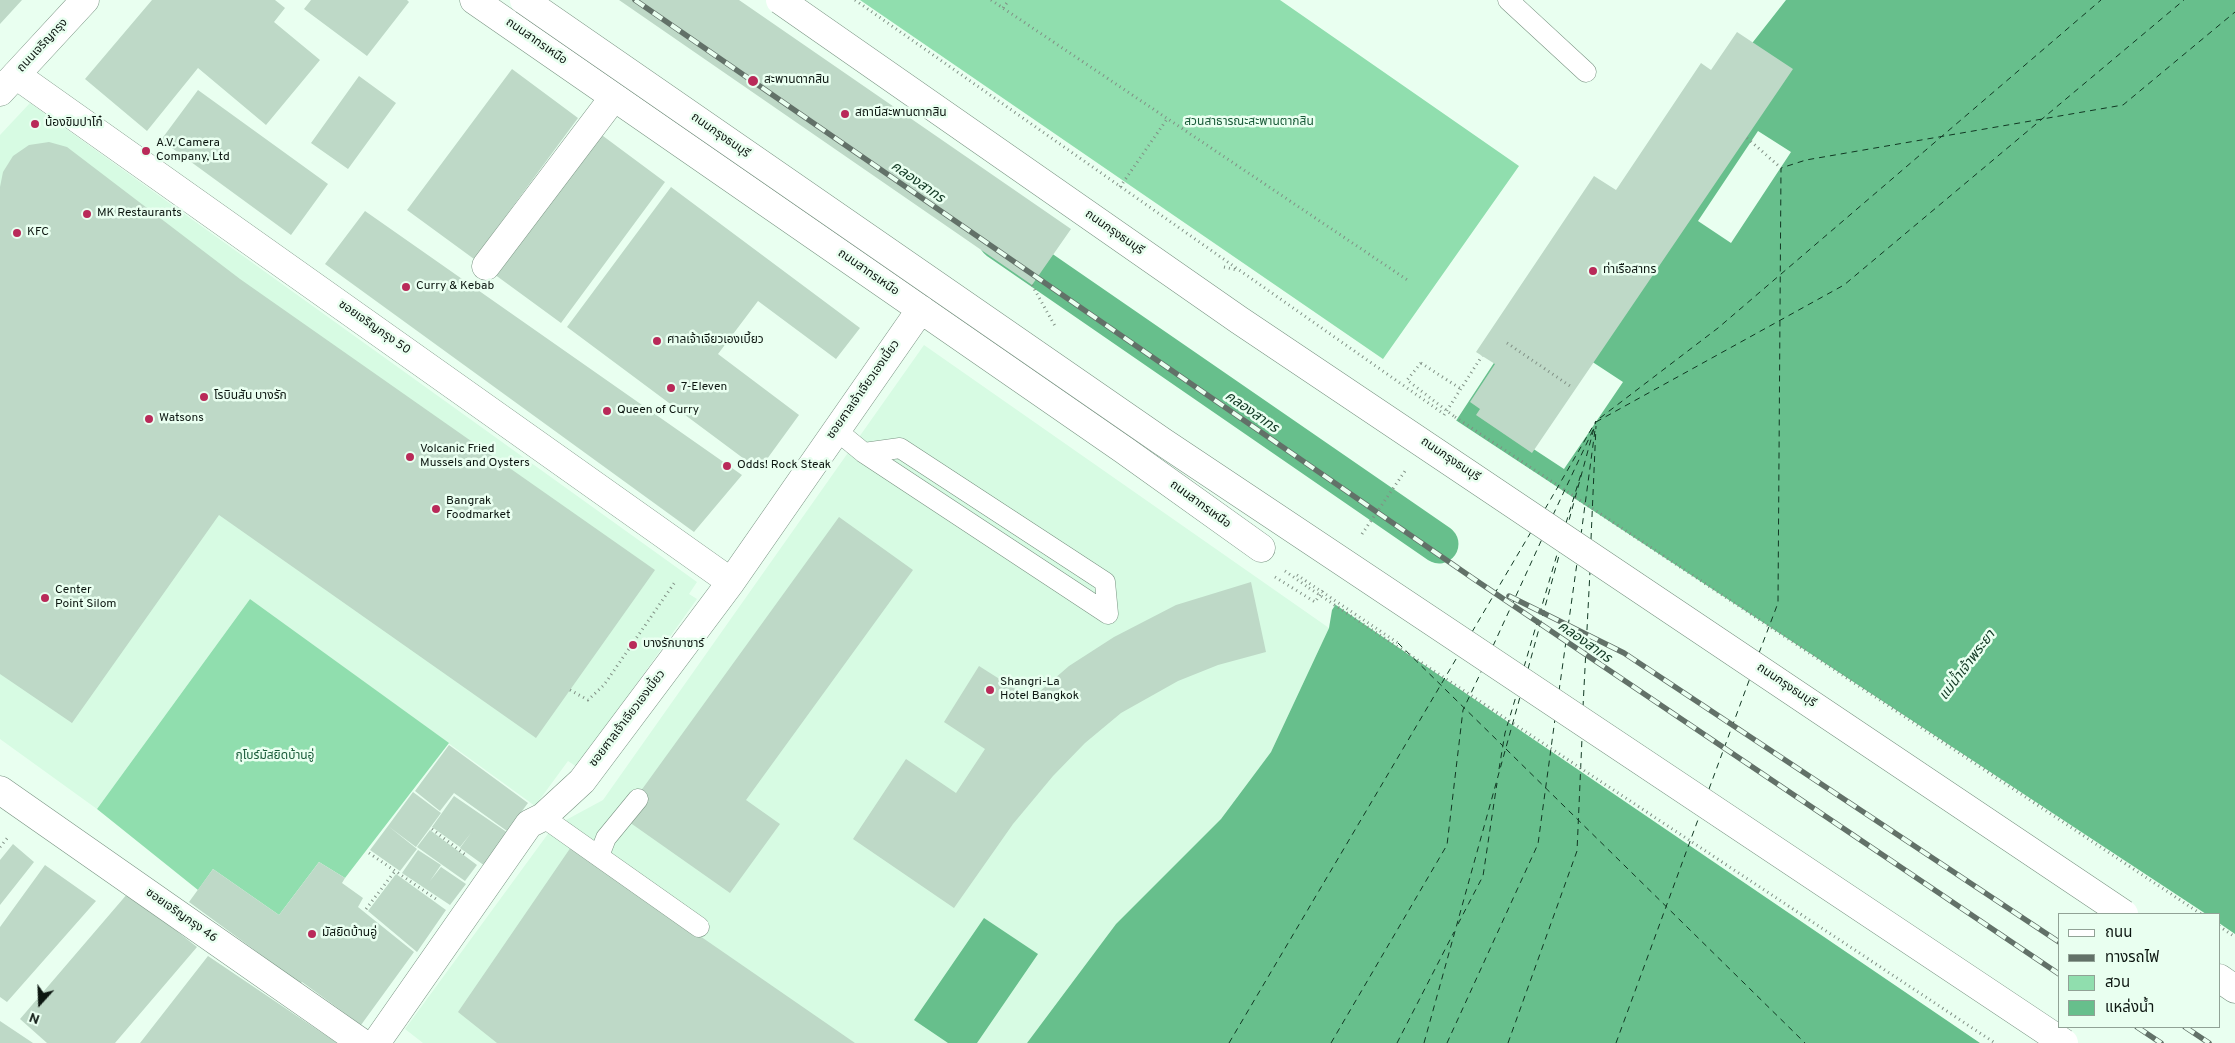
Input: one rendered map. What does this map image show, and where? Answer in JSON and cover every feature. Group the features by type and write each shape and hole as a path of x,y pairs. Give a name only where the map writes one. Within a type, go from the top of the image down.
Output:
{"main road":[{"name":"ถนนเจริญกรุง","path":"8,83 86,0"},
{"name":"ถนนสาทรเหนือ","path":"474,0 1124,450 1260,548"},
{"name":"ถนนกรุงธนบุรี","path":"524,0 1163,442 2064,1043"},
{"name":"ถนนกรุงธนบุรี","path":"780,0 1239,320 2123,913"},
{"name":"ซอยเจริญกรุง 50","path":"8,83 731,582"},
{"path":"486,266 614,97"},
{"name":"ซอยศาลเจ้าเจียวเองเบี้ยว","path":"376,1043 528,824 543,817 582,781 731,582 921,309"},
{"name":"ซอยเจริญกรุง 46","path":"0,790 362,1043"},
{"path":"2220,979 2235,989"}],"lane":[{"path":"1508,0 1586,72"},
{"path":"836,430 864,453 1108,614 1105,582 900,448 864,453"},
{"path":"599,856 606,838 638,799"},
{"path":"543,817 699,927"}],"path":[{"path":"855,0 1444,414"},
{"path":"991,0 1409,281"},
{"path":"1003,8 1009,0"},
{"path":"1120,186 1167,119"},
{"path":"1747,138 1781,168"},
{"path":"1507,343 1573,388"},
{"path":"1439,422 1482,356"},
{"path":"1461,389 1421,363 1407,380 1455,417 2199,913"},
{"path":"1361,536 1411,463"},
{"path":"570,690 588,700 604,685 693,554"},
{"path":"1281,568 1995,1043"},
{"path":"1278,573 1275,577 1315,602 1328,584"},
{"path":"1334,600 1398,644"},
{"path":"432,829 493,875"},
{"path":"369,853 463,918"},
{"path":"366,909 395,871"},
{"path":"2220,927 2235,937"}],"shaded area":[{"name":"โรบินสัน บางรัก","path":"30,103 697,582 689,594 697,599 577,767 568,761 535,806 250,599 97,809 0,739 0,135"},
{"name":"Shangri-La Hotel Bangkok","path":"924,345 1329,628 1271,752 1221,819 1116,924 1027,1043 423,1043 405,1029 553,827 603,800"}],"green space":[{"name":"สวนสาธารณะสะพานตากสิน","path":"860,0 1280,0 1519,166 1383,359"},
{"name":"กุโบร์มัสยิดบ้านอู่","path":"250,599 449,743 345,878 319,862 279,915 213,869 198,890 97,809"}],"water":[{"name":"แม่น้ำเจ้าพระยา","path":"1786,0 2235,0 2235,1043 1027,1043 1116,924 1221,819 1271,752 1329,628 1332,610 1507,343 1625,205"},
{"path":"984,918 1038,954 977,1043 948,1043 914,1020"}],"pier":[{"path":"1758,131 1791,152 1731,243 1698,221"},
{"path":"1591,361 1623,382 1564,469 1532,448"},
{"path":"1454,419 2204,913 2058,913 2058,1028 2220,1028 2220,924 2235,934 2235,1043 1980,1043 1333,603"}],"building":[{"path":"0,0 22,0 0,24"},
{"path":"152,0 275,0 285,8 274,22 320,60 266,125 198,68 147,131 85,79"},
{"path":"311,0 407,0 409,2 367,56 304,9"},
{"name":"สถานีสะพานตากสิน","path":"619,0 739,0 1071,229 1032,285"},
{"name":"ท่าเรือสาทร","path":"1737,32 1793,69 1532,453 1476,415 1480,409 1470,402 1495,364 1476,352 1594,176 1616,190 1701,63 1711,70"},
{"path":"512,69 578,118 474,259 407,210"},
{"path":"359,76 396,103 348,169 311,143"},
{"path":"198,90 328,184 291,235 161,140"},
{"path":"599,133 665,182 561,323 494,274"},
{"name":"โรบินสัน บางรัก","path":"49,142 67,147 240,279 655,570 536,738 219,515 72,723 0,674 0,187 3,172 13,156 29,145"},
{"name":"ศาลเจ้าเจียวเองเบี้ยว","path":"671,187 860,328 836,359 758,301 718,354 799,415 759,470 567,327"},
{"path":"365,211 742,475 694,532 325,264"},
{"path":"839,517 913,570 746,800 780,824 730,893 622,817"},
{"path":"1251,582 1266,652 1218,665 1178,681 1121,713 1085,743 1053,776 1013,824 954,908 853,839 906,759 956,793 985,749 944,722 979,666 1031,699 1069,666 1114,637 1176,605"},
{"path":"449,745 528,803 507,831 454,793 440,811 415,791"},
{"path":"413,792 441,813 416,847 388,826"},
{"path":"454,796 508,833 485,866 460,848 471,833 460,847 432,827"},
{"path":"388,826 417,849 400,871 370,850"},
{"path":"430,830 477,865 465,881 417,847"},
{"path":"13,844 34,862 0,905 0,860"},
{"path":"571,847 855,1043 497,1043 458,1012"},
{"path":"418,850 441,865 430,881 441,867 466,884 450,905 402,873"},
{"name":"มัสยิดบ้านอู่","path":"319,862 345,878 342,883 363,898 358,907 414,952 361,1025 302,982 298,986 273,968 275,965 189,902 213,869 279,915"},
{"path":"45,865 96,901 7,1002 0,997 0,927"},
{"path":"396,874 446,910 417,952 368,911"},
{"path":"128,893 197,947 115,1043 47,1043 20,1019"},
{"path":"208,956 337,1043 140,1043"},
{"path":"0,1021 33,1043 0,1043"}],"waterway":[{"name":"คลองสาทร","path":"998,240 1439,544"}],"ferry route":[{"path":"1600,418 1718,328 2101,0"},
{"path":"1596,422 1844,285 2184,0"},
{"path":"1759,653 1778,603 1781,168 1806,160 2123,105 2235,12"},
{"path":"1545,509 1596,421 1568,524"},
{"path":"1591,539 1596,426"},
{"path":"1553,515 1593,430"},
{"path":"1581,535 1595,430"},
{"path":"1566,523 1581,474"},
{"path":"1472,632 1531,532"},
{"path":"1493,646 1542,539"},
{"path":"1524,667 1558,551"},
{"path":"1528,669 1560,552"},
{"path":"1559,691 1577,563"},
{"path":"1583,707 1590,571"},
{"path":"1398,643 1503,746"},
{"path":"1229,1043 1459,654"},
{"path":"1331,1043 1447,845 1463,710 1482,670"},
{"path":"1709,789 1750,678"},
{"path":"1499,769 1505,733 1517,693"},
{"path":"1424,1043 1520,697"},
{"path":"1447,1043 1538,844 1555,719"},
{"path":"1508,1043 1577,851 1582,738"},
{"path":"1506,749 1805,1043"},
{"path":"1458,924 1483,876 1497,783"},
{"path":"1616,1043 1699,817"},
{"path":"1397,1043 1454,932"}],"railway":[{"path":"635,0 1471,577 2058,973"},
{"path":"1509,596 1624,653 2058,941"},
{"path":"2138,1028 2161,1043"},
{"path":"2186,1028 2209,1043"}],"place":[{"name":"สะพานตากสิน","path":"753,81"},
{"name":"สถานีสะพานตากสิน","path":"845,114"},
{"name":"น้องขิมปาโก๋","path":"35,124"},
{"name":"A.V. Camera Company, Ltd","path":"146,151"},
{"name":"MK Restaurants","path":"87,214"},
{"name":"KFC","path":"17,233"},
{"name":"ท่าเรือสาทร","path":"1593,271"},
{"name":"Curry & Kebab","path":"406,287"},
{"name":"ศาลเจ้าเจียวเองเบี้ยว","path":"657,341"},
{"name":"7-Eleven","path":"671,388"},
{"name":"โรบินสัน บางรัก","path":"204,397"},
{"name":"Queen of Curry","path":"607,411"},
{"name":"Watsons","path":"149,419"},
{"name":"Volcanic Fried Mussels and Oysters","path":"410,457"},
{"name":"Odds! Rock Steak","path":"727,466"},
{"name":"Bangrak Foodmarket","path":"436,509"},
{"name":"Center Point Silom","path":"45,598"},
{"name":"บางรักบาซาร์","path":"633,645"},
{"name":"Shangri-La Hotel Bangkok","path":"990,690"},
{"name":"มัสยิดบ้านอู่","path":"312,934"}]}
